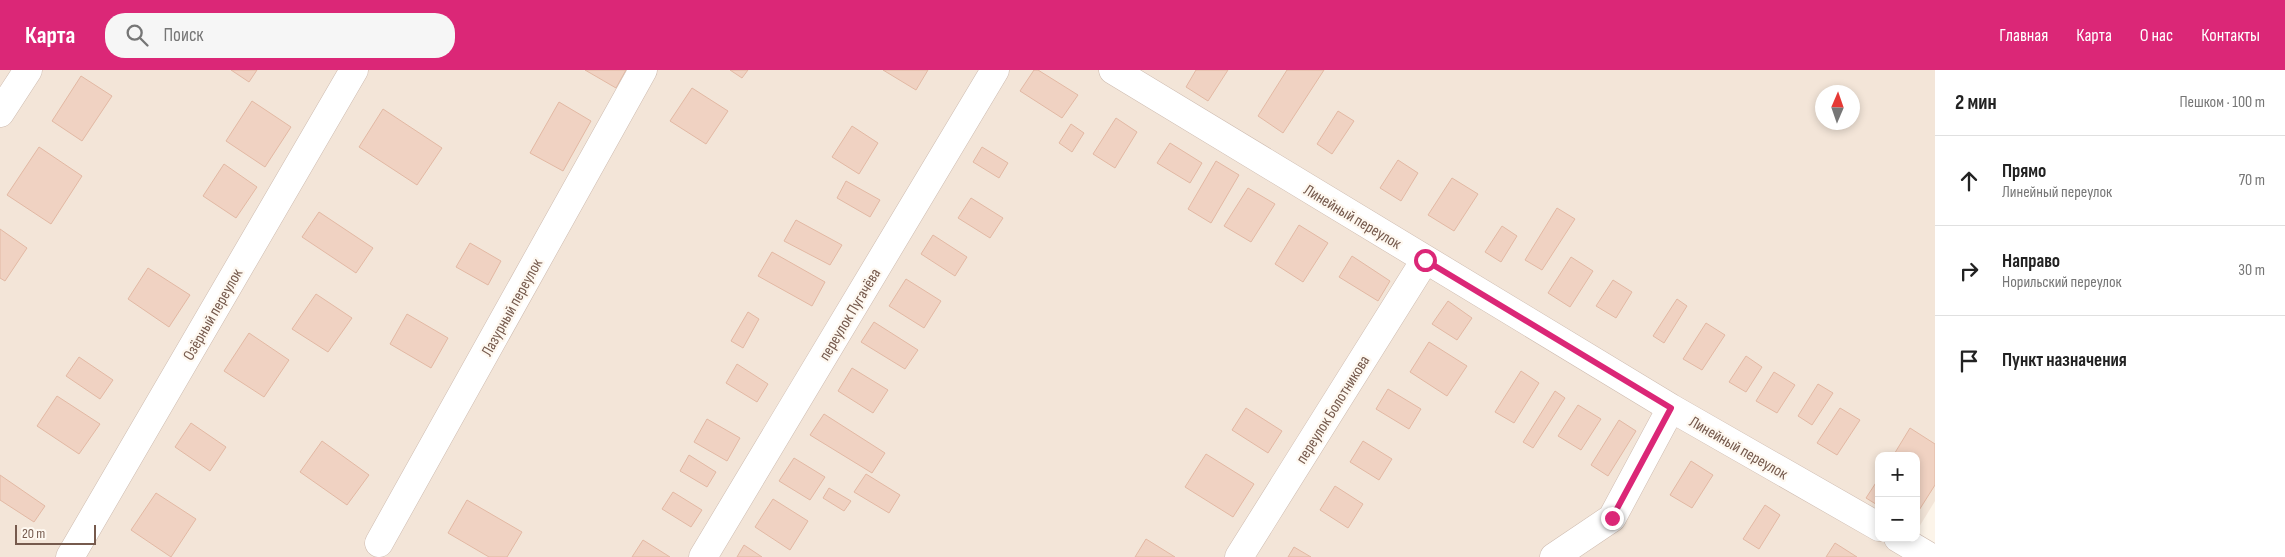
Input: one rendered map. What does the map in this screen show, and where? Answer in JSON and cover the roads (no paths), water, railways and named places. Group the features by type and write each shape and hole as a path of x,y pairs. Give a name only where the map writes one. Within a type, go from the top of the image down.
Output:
{"street":[{"path":"0,113 28,70"},
{"name":"Озёрный переулок","path":"70,557 354,70"},
{"name":"Лазурный переулок","path":"379,543 643,70"},
{"name":"переулок Пугачёва","path":"703,557 994,70"},
{"name":"Линейный переулок","path":"1114,70 1671,408 1875,525"},
{"name":"переулок Болотникова","path":"1239,557 1425,260"},
{"path":"1554,557 1612,518 1671,408"},
{"path":"1905,542 1930,557"}]}
